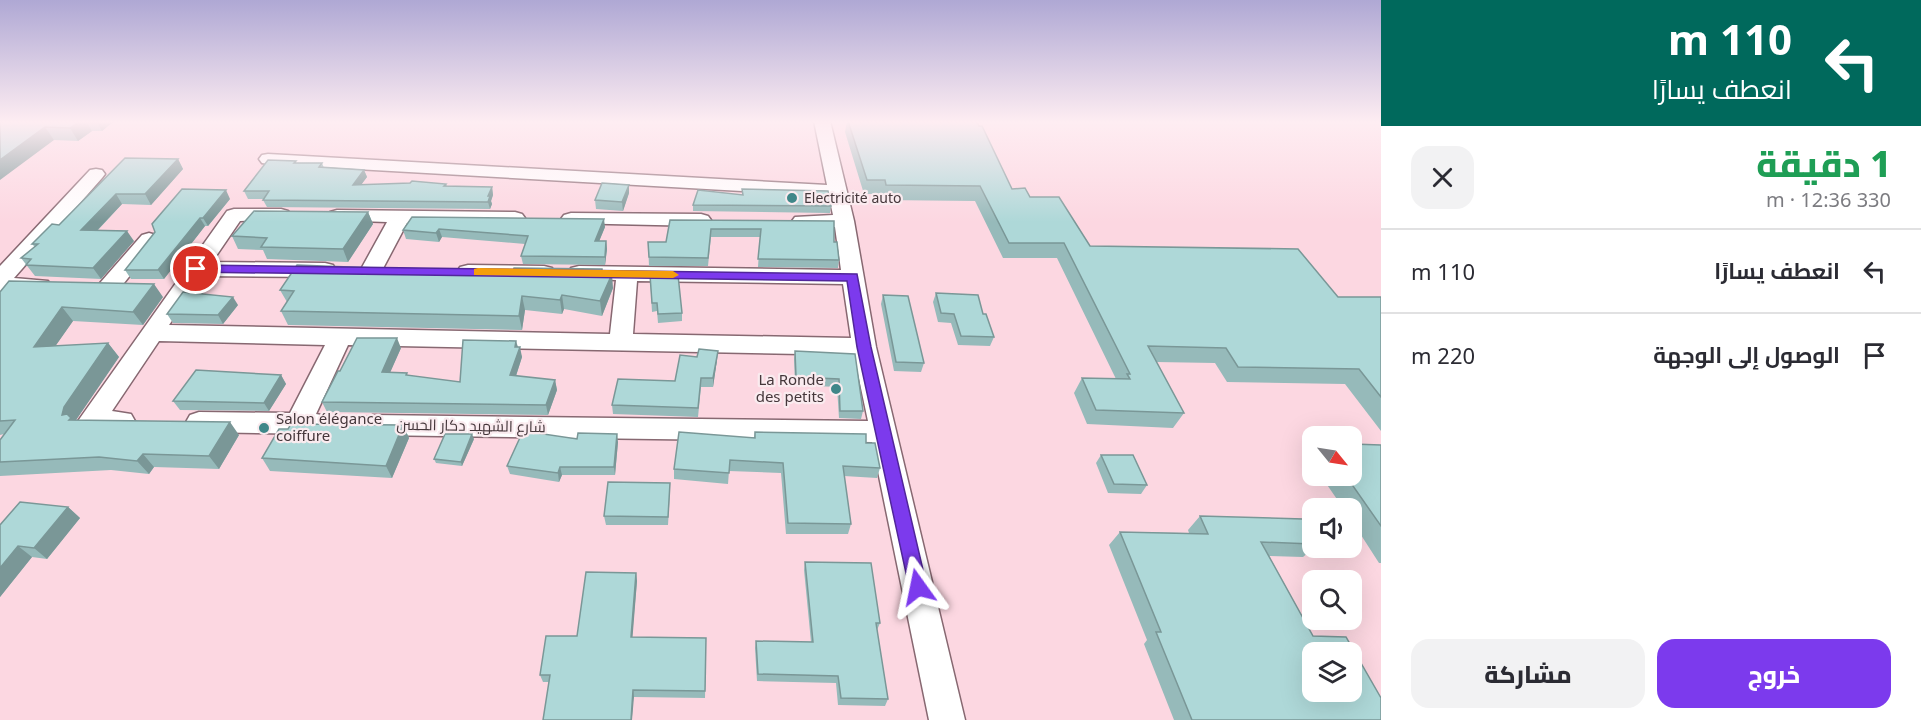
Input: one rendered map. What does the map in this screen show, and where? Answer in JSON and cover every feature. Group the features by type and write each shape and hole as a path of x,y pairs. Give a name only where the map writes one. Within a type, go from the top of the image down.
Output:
{"street":[{"path":"830,155 844,221 864,347 947,720"},
{"path":"268,159 838,191"},
{"path":"0,282 29,245 96,174"},
{"name":"شارع الشهيد دكار الحسن","path":"727,220 234,215 196,269 161,288 151,333 91,421 884,432"},
{"path":"371,271 400,217"},
{"path":"786,221 844,221"},
{"path":"108,288 149,239"},
{"path":"196,269 394,271"},
{"path":"452,272 852,277"},
{"path":"621,343 627,274"},
{"path":"0,282 60,286"},
{"path":"84,287 161,288"},
{"path":"151,333 864,347"},
{"path":"298,424 340,337"}],"building":[{"path":"859,155 996,155 1012,189 1025,188 1030,197 1059,197 1090,246 1298,249 1338,297 1381,297 1381,397 1359,369 1238,367 1226,348 1148,346 1184,413 1096,410 1082,378 1130,379 1127,374 1130,374 1064,243 1009,243 980,186 886,185 885,180 867,180"},
{"path":"125,158 178,159 145,194 116,194 81,230 127,231 93,268 26,265 31,259 21,258 38,244 32,244 52,224 59,225"},
{"path":"268,160 322,163 319,167 364,170 353,185 410,183 412,181 446,184 444,186 492,187 488,202 263,200 269,191 244,191"},
{"path":"602,183 629,185 622,202 595,200"},
{"path":"182,189 226,190 158,270 125,270 155,232 152,224"},
{"path":"742,189 828,191 831,206 693,205 698,190 743,195"},
{"path":"254,211 368,212 343,249 261,247 267,238 232,236"},
{"path":"412,217 604,219 595,241 606,241 605,257 521,256 528,236 439,229 436,233 403,230"},
{"path":"670,220 834,221 834,242 837,242 839,260 758,259 761,229 711,229 708,258 649,257 648,242 666,242"},
{"path":"297,265 512,273 514,268 602,269 602,272 612,274 600,301 562,295 560,300 522,296 519,316 281,311 294,291 280,290"},
{"path":"650,275 678,275 682,313 658,314 657,303 652,303"},
{"path":"9,281 154,284 133,312 62,307 34,347 108,343 64,407 62,415 67,414 71,418 69,420 230,422 209,456 143,454 137,461 99,457 0,462 0,440 15,420 0,421 0,292"},
{"path":"183,292 233,297 218,315 167,314"},
{"path":"936,293 978,295 983,314 986,314 994,337 961,336 954,314 941,313"},
{"path":"883,295 908,296 924,363 896,362"},
{"path":"357,338 397,338 382,372 407,373 406,375 460,382 463,340 516,341 515,347 520,347 510,375 555,380 546,405 322,402"},
{"path":"699,349 718,351 713,378 701,378 698,408 612,405 618,379 675,381 680,355 697,357"},
{"path":"795,351 855,354 863,411 840,411 839,379 796,377"},
{"path":"196,370 281,375 264,403 173,401"},
{"path":"291,424 403,425 386,466 262,458 279,429 288,429"},
{"path":"523,431 577,439 578,433 617,434 614,467 560,467 558,473 507,466"},
{"path":"679,432 755,438 755,432 866,434 866,443 875,443 880,468 843,466 851,524 788,523 783,463 730,460 729,473 674,469"},
{"path":"445,434 472,434 461,462 434,459"},
{"path":"1362,444 1381,445 1381,526 1353,486 1362,486"},
{"path":"1101,455 1133,455 1147,485 1114,484"},
{"path":"608,482 670,483 668,517 604,516"},
{"path":"20,502 68,507 34,548 18,546 0,568 0,525"},
{"path":"1200,516 1302,519 1302,544 1261,542 1302,616 1302,630 1310,630 1313,636 1346,637 1349,642 1302,642 1302,702 1362,702 1362,665 1381,698 1381,720 1192,720 1156,632 1161,632 1120,532 1208,534"},
{"path":"805,562 871,563 880,623 876,623 888,699 841,698 838,676 758,674 756,641 813,642"},
{"path":"586,572 636,573 631,637 706,638 705,691 633,690 631,720 543,720 550,675 540,675 546,636 577,636"}],"slow traffic":[{"path":"478,272 673,275"}],"place":[{"name":"Electricité auto","path":"792,198"},
{"name":"La Ronde des petits","path":"836,389"},
{"name":"Salon élégance coiffure","path":"264,428"}],"route":[{"path":"196,269 852,277 864,347 918,587"}]}
